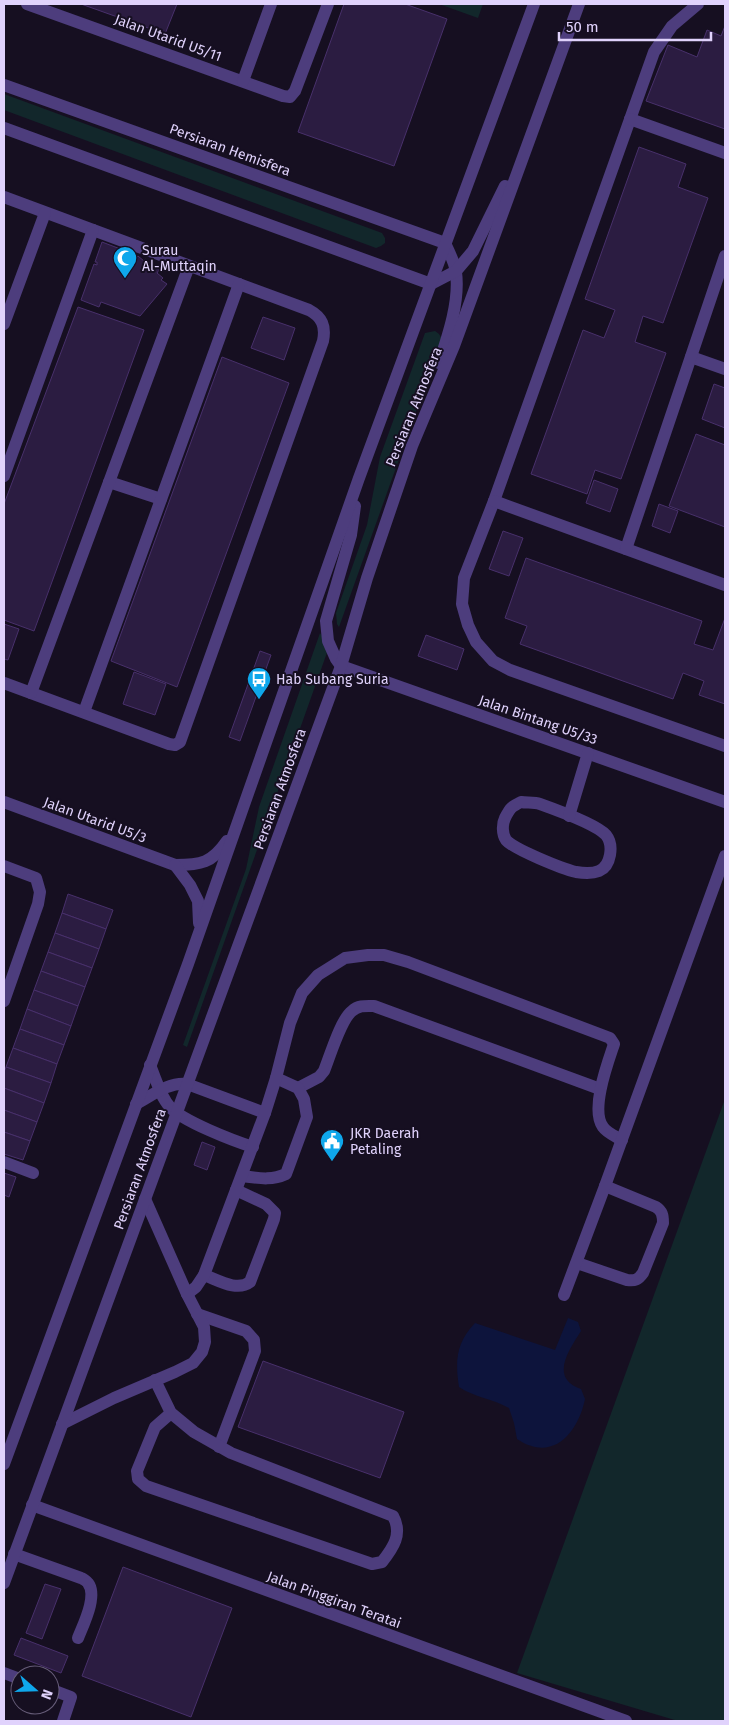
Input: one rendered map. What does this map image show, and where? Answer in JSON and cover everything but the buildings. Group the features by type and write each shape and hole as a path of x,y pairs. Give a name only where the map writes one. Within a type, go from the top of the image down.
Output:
{"street":[{"name":"Jalan Utarid U5/11","path":"26,4 290,97 295,91 328,4"},
{"path":"243,81 271,4"},
{"name":"Persiaran Atmosfera","path":"4,1464 235,831 359,478 534,4"},
{"name":"Persiaran Atmosfera","path":"4,1583 341,666 367,578 412,446 454,346 579,4"},
{"path":"698,4 672,26 654,52 494,501 464,578 462,604 468,625 476,642 494,660 510,670 725,746"},
{"path":"4,128 430,284 456,271 473,251 496,206 552,80"},
{"name":"Persiaran Hemisfera","path":"4,85 445,243"},
{"path":"630,119 725,153"},
{"path":"4,197 309,310 318,314 323,322 325,332 182,740 178,744 169,744 4,683"},
{"path":"4,324 45,213"},
{"path":"4,476 9,443 93,230"},
{"path":"412,446 447,339 456,295 456,271 445,243"},
{"path":"626,549 725,256"},
{"path":"31,693 190,266"},
{"path":"84,712 239,284"},
{"path":"691,357 725,369"},
{"path":"341,666 328,641 326,621 351,536 359,478"},
{"path":"109,482 161,499"},
{"path":"494,501 725,585"},
{"name":"Jalan Bintang U5/33","path":"341,666 725,802"},
{"path":"568,816 588,753"},
{"name":"Jalan Utarid U5/3","path":"4,802 176,866"},
{"path":"521,802 538,803 568,816 599,829 610,842 611,850 606,866 599,871 590,873 576,872 516,848 507,841 504,835 503,822 510,808 521,802"},
{"path":"176,866 198,865 219,854 235,831"},
{"path":"564,1296 725,856"},
{"path":"4,866 36,878 40,892 38,904 4,1001"},
{"path":"176,866 190,885 198,901 200,928"},
{"path":"187,1294 196,1287 204,1275 242,1176 266,1113 290,1023 302,993 318,975 345,958 368,955 384,956 408,962 610,1038 614,1044 600,1088 599,1116 602,1126 609,1133 622,1140"},
{"path":"298,1088 319,1077 324,1071 345,1018 352,1010 360,1006 374,1006 600,1088"},
{"path":"150,1065 169,1106 176,1114 232,1141 252,1147"},
{"path":"242,1176 267,1179 286,1174 307,1117 304,1099 298,1088 276,1078"},
{"path":"136,1104 177,1083 187,1084 266,1113"},
{"path":"4,1162 33,1173"},
{"path":"577,1262 633,1281 639,1278 642,1273 663,1223 661,1210 605,1186"},
{"path":"204,1275 238,1287 245,1286 250,1282 275,1213 266,1204 236,1190"},
{"path":"62,1424 114,1398 193,1363 202,1352 205,1342 204,1327 144,1199"},
{"path":"198,1314 246,1331 254,1340 255,1351 219,1447"},
{"path":"155,1380 171,1412 194,1432 219,1447 393,1516 398,1525 392,1550 382,1562 372,1564 146,1486 138,1479 137,1471 155,1427 171,1412"},
{"name":"Jalan Pinggiran Teratai","path":"32,1505 626,1721"},
{"path":"14,1554 82,1578 88,1582 92,1592 90,1607 78,1638"},
{"path":"60,1693 71,1697 63,1721"}],"green space":[{"path":"439,4 483,4 478,18"},
{"path":"4,94 382,233 385,243 376,248 4,110"},
{"path":"435,331 442,339 339,627 336,613 367,525 380,457 425,333"},
{"path":"320,633 329,647 187,1047 183,1045 246,869 259,807"},
{"path":"725,1099 725,1721 678,1721 517,1673"}],"shaded area":[{"path":"568,1318 578,1322 581,1331 567,1355 564,1371 566,1378 571,1384 581,1389 585,1399 582,1411 570,1433 562,1441 542,1448 530,1446 517,1439 509,1408 459,1387 458,1353 464,1338 475,1323 555,1350"}],"place":[{"name":"Surau Al-Muttaqin","path":"125,279"},
{"name":"Hab Subang Suria","path":"259,700"},
{"name":"JKR Daerah Petaling","path":"332,1162"}]}
